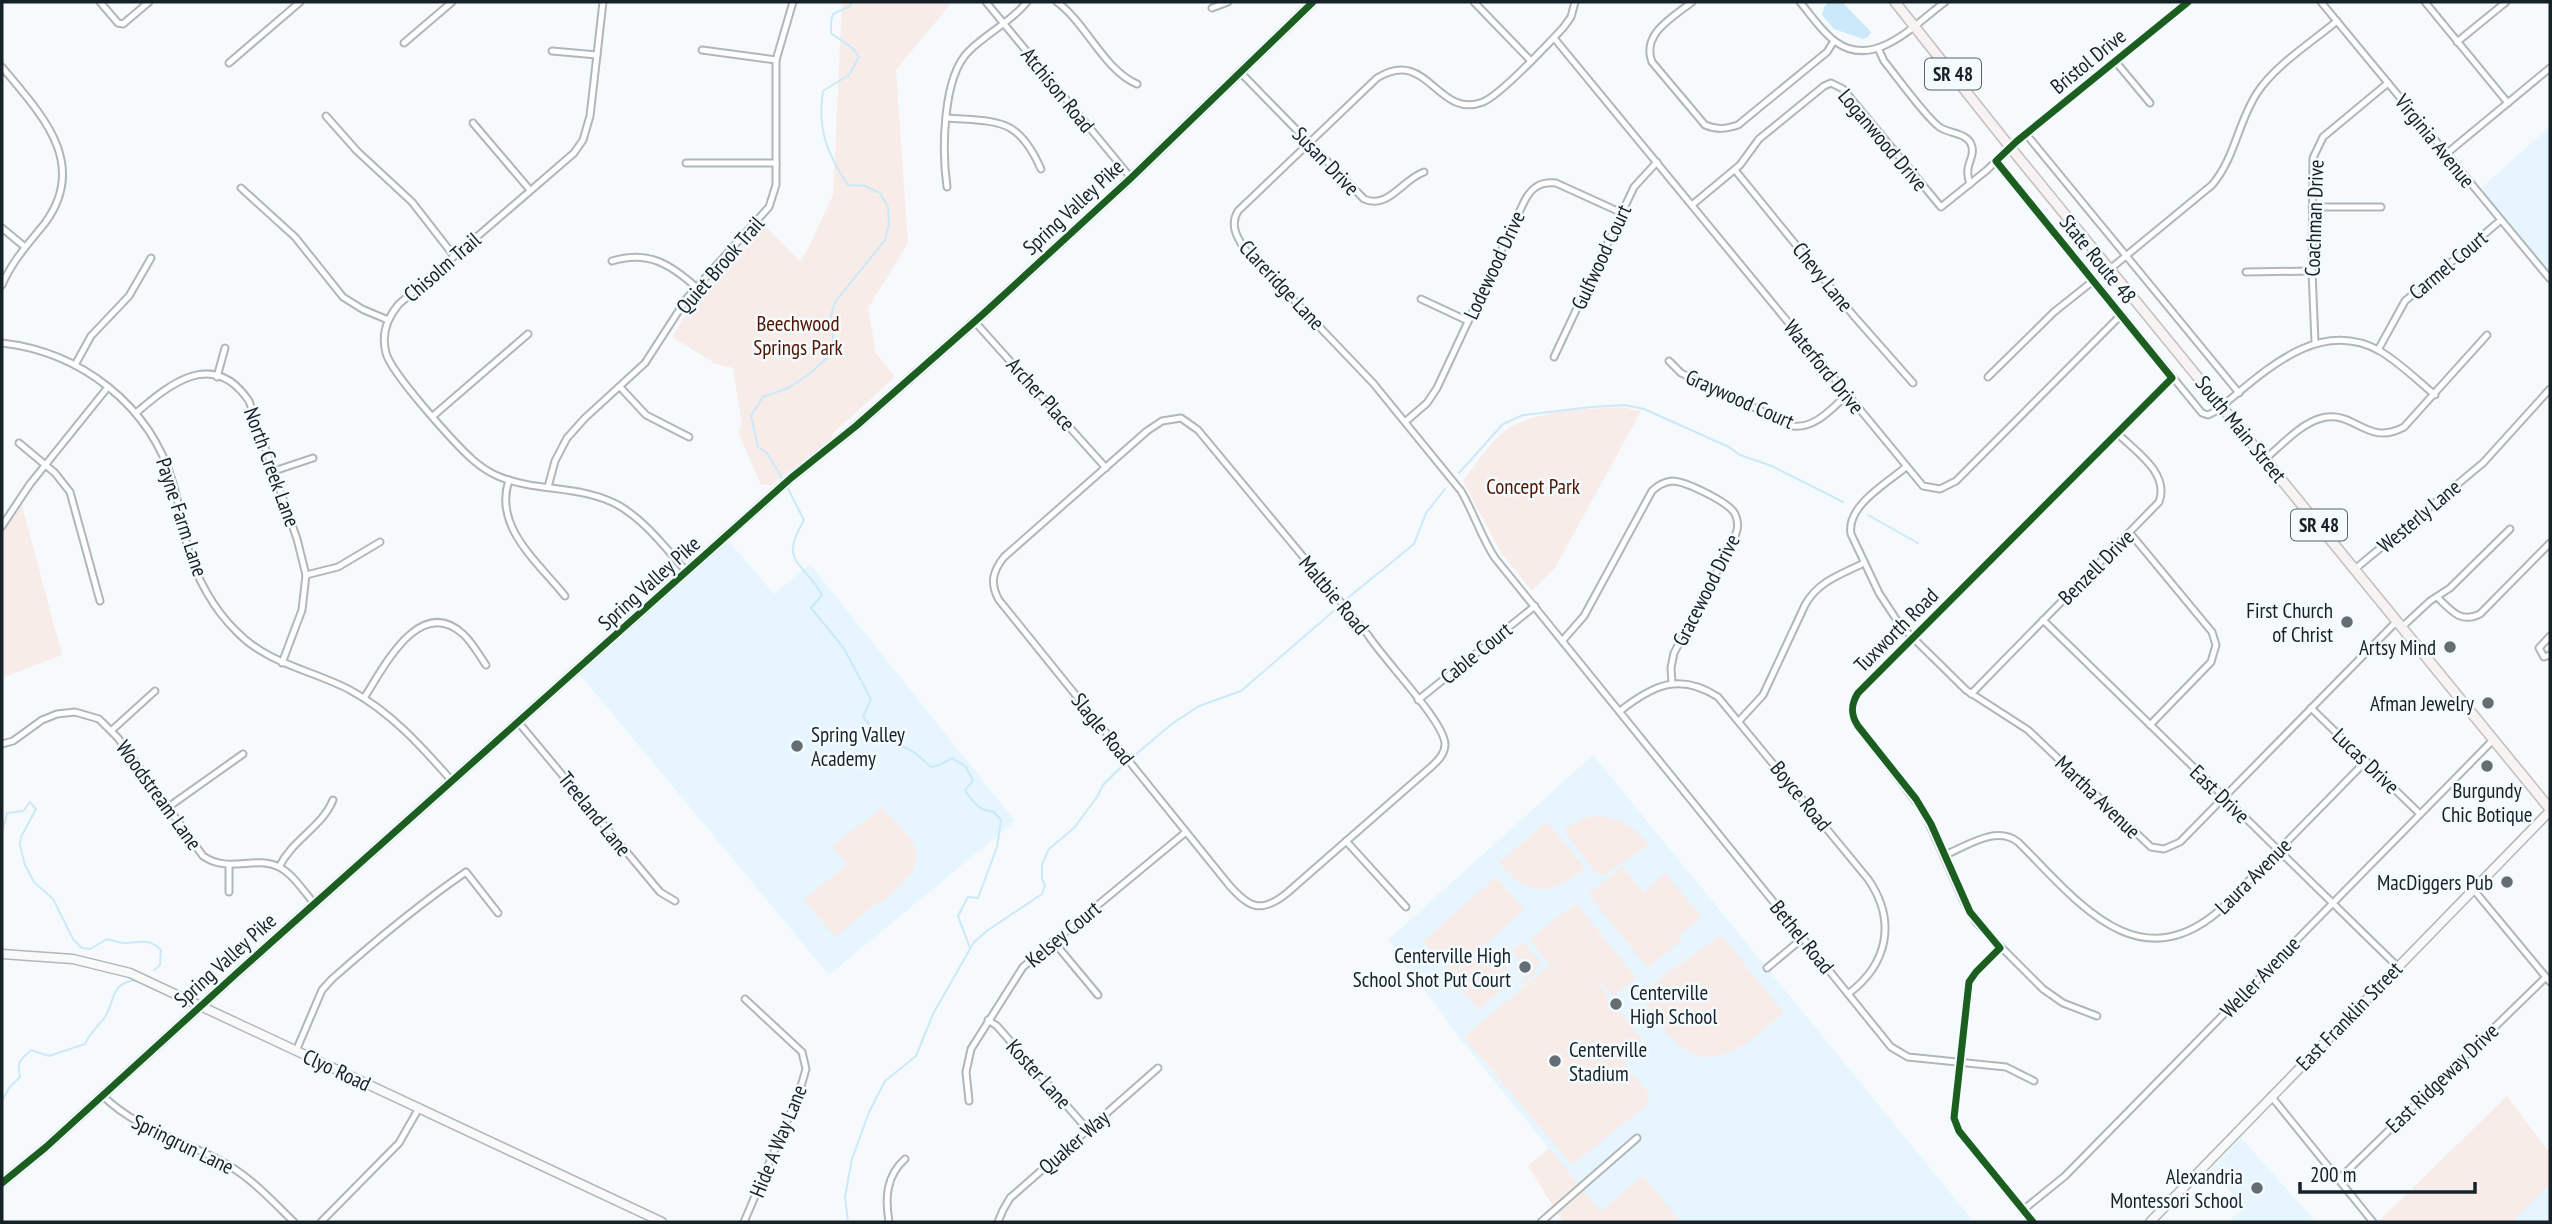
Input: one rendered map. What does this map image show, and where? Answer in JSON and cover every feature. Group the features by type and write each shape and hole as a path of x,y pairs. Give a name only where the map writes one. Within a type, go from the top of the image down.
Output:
{"main road":[{"name":"SR 48","path":"1895,2 2010,147"},
{"name":"South Main Street","path":"2010,147 2550,810"}],"street":[{"path":"100,2 120,24 125,23 149,2"},
{"path":"229,63 300,2"},
{"path":"404,43 452,2"},
{"name":"Chisolm Trail","path":"603,2 590,116 583,140 573,153 399,304 388,320 384,343 391,366 472,459 488,471 509,480 591,494 619,506 648,528 687,572"},
{"name":"Quiet Brook Trail","path":"548,487 555,461 567,438 584,418 645,363 696,287 769,206 776,185 776,60 793,2"},
{"name":"Atchison Road","path":"986,2 1130,178"},
{"path":"947,187 944,162 953,73 970,49 1027,2"},
{"path":"1057,2 1073,15 1120,73 1137,84"},
{"path":"1212,8 1228,2"},
{"name":"Spring Valley Pike","path":"2,1183 46,1147 314,903 791,478 856,426 975,322 1313,2"},
{"path":"1474,2 1531,61"},
{"name":"Clareridge Lane","path":"1575,2 1571,17 1554,38 1494,96 1474,105 1453,102 1417,72 1396,69 1384,73 1238,211 1234,221 1236,234 1244,248 1342,349 1461,491 1488,547 1620,711"},
{"path":"1692,2 1658,30 1651,40 1648,52 1652,62 1705,125 1714,129 1728,129 1738,125 1827,51 1835,41"},
{"path":"1800,2 1835,41 1856,51 1878,48 1893,41 1945,2"},
{"name":"Bristol Drive","path":"2010,147 2188,2"},
{"name":"Virginia Avenue","path":"2321,2 2550,279"},
{"path":"2425,2 2508,103"},
{"path":"2457,42 2506,2"},
{"path":"2110,269 2212,185 2224,169 2252,101 2264,83 2337,21"},
{"name":"Waterford Drive","path":"1554,38 1906,467 1918,481 1929,488 1940,489 1951,485 2121,315"},
{"path":"1878,48 1884,61 1938,127 1967,137 1972,146 1966,169 1970,184"},
{"path":"702,50 776,60"},
{"path":"552,51 597,55"},
{"path":"2115,61 2150,103"},
{"path":"2,66 44,118 54,136 60,153 62,175 57,197 45,222 13,262 2,285"},
{"path":"2446,154 2550,68"},
{"name":"Susan Drive","path":"1240,72 1359,196 1371,203 1389,197 1407,180 1424,172"},
{"name":"Loganwood Drive","path":"1692,205 1735,170 1759,138 1831,83 1843,89 1941,207 1996,162 2010,147"},
{"name":"Coachman Drive","path":"2315,344 2312,168 2319,142 2332,128 2388,83"},
{"path":"326,116 357,151 412,202 454,256"},
{"path":"947,118 994,121 1006,125 1027,141 1041,169"},
{"path":"473,123 530,190"},
{"name":"South Main Street","path":"2026,134 2239,393"},
{"name":"Gulfwood Court","path":"1554,357 1639,179 1657,162"},
{"name":"State Route 48","path":"1996,162 2202,413 2213,414 2222,407"},
{"path":"686,163 776,163"},
{"name":"Chevy Lane","path":"1735,170 1853,315 1913,383"},
{"name":"Lodewood Drive","path":"1405,422 1433,396 1524,202 1537,185 1556,183 1622,213"},
{"path":"241,188 295,236 343,297 388,320"},
{"path":"2312,207 2381,207"},
{"name":"Carmel Court","path":"2378,350 2405,301 2501,220"},
{"path":"2,228 25,247"},
{"path":"612,261 629,257 661,261 674,268 696,287"},
{"path":"75,365 91,336 135,289 151,258"},
{"path":"2246,272 2312,271"},
{"path":"1988,377 2054,312 2093,281"},
{"path":"1421,299 1468,321"},
{"name":"Archer Place","path":"975,322 1106,468"},
{"path":"433,416 528,334"},
{"path":"2265,459 2308,424 2322,418 2342,418 2377,434 2397,431 2409,423 2487,335"},
{"path":"2222,407 2284,357 2315,344 2348,341 2378,350 2396,361 2434,395"},
{"name":"Payne Farm Lane","path":"2,343 48,353 75,365 108,387 136,413 154,439 168,468 191,556 218,608 236,632 255,648 282,663 332,681 364,698 407,732 452,781"},
{"path":"136,413 177,381 201,375 217,377 225,348"},
{"name":"Graywood Court","path":"1669,360 1681,373 1793,426 1810,425 1847,395"},
{"name":"North Creek Lane","path":"217,377 231,383 249,401 300,548 306,575 302,610 282,663"},
{"name":"Tuxworth Road","path":"2097,1016 2079,1011 2053,997 2000,948 1970,912 1920,806 1858,726 1852,711 1858,693 2172,378"},
{"path":"2,526 44,465 108,387"},
{"path":"620,387 646,415 689,438"},
{"name":"Westerly Lane","path":"2355,569 2483,463 2550,389"},
{"name":"Maltbie Road","path":"1106,468 1157,423 1175,418 1192,424 1368,635 1378,652 1443,735 1444,747 1440,758 1346,841"},
{"name":"Benzell Drive","path":"1971,694 2156,506 2162,485 2158,475 2117,433"},
{"path":"19,443 60,478 70,492 100,601"},
{"path":"274,471 313,458"},
{"name":"Martha Avenue","path":"1906,467 1854,513 1850,529 1888,610 1971,694 2028,730 2151,847 2164,849 2180,842 2311,708 2399,624 2450,588 2510,529"},
{"name":"Slagle Road","path":"1106,468 1004,557 995,570 993,587 999,600 1186,832 1241,898 1251,905 1259,906 1277,901 1346,841"},
{"path":"509,480 504,503 510,528 565,596"},
{"name":"Gracewood Drive","path":"1563,640 1584,617 1652,491 1666,482 1684,484 1728,505 1735,514 1738,526 1733,541 1674,653 1672,683"},
{"path":"2130,533 2211,632 2216,645 2211,662 2150,725"},
{"path":"306,575 338,568 380,542"},
{"path":"2437,597 2457,617 2470,618 2480,614 2550,543"},
{"path":"1740,720 1763,695 1813,592 1826,581 1864,562"},
{"name":"Cable Court","path":"1418,700 1535,606"},
{"name":"East Drive","path":"2043,620 2398,967"},
{"path":"364,698 405,637 425,625 445,624 456,629 467,637 486,665"},
{"path":"2550,636 2539,648 2544,657 2550,655"},
{"path":"1620,711 1645,692 1672,683"},
{"name":"Boyce Road","path":"1672,683 1693,685 1709,691 1725,703 1879,895 1885,927 1882,950 1871,974 1848,994"},
{"path":"111,730 155,691"},
{"name":"Lucas Drive","path":"2311,708 2420,814"},
{"name":"Bethel Road","path":"1620,711 1897,1053 1908,1057 2007,1068 2034,1081"},
{"name":"Woodstream Lane","path":"2,744 19,737 50,716 67,712 92,716 111,730 198,851 208,860 229,865 263,864 279,867"},
{"name":"Treeland Lane","path":"519,723 660,892 675,901"},
{"name":"Weller Avenue","path":"2023,1210 2066,1176 2494,739"},
{"path":"167,808 243,754"},
{"name":"Laura Avenue","path":"1945,855 1994,835 2012,838 2102,922 2134,936 2174,936 2205,922 2220,910 2366,761"},
{"path":"314,903 279,867 290,848 326,814 333,800"},
{"name":"East Franklin Street","path":"2150,1222 2550,810"},
{"name":"Kelsey Court","path":"970,1101 966,1081 967,1062 977,1036 1023,967 1186,832"},
{"path":"1346,841 1406,907"},
{"path":"229,865 229,892"},
{"path":"296,1051 322,990 332,979 400,919 466,872 498,913"},
{"path":"2473,889 2548,979"},
{"path":"1767,968 1803,939"},
{"path":"1053,940 1098,995"},
{"path":"2000,948 1969,982 1954,1116 1956,1126 2033,1222"},
{"name":"Clyo Road","path":"2,954 73,959 114,968 151,982 662,1222"},
{"name":"East Ridgeway Drive","path":"2338,1180 2548,979"},
{"name":"Hide A Way Lane","path":"744,1222 799,1093 806,1069 802,1052 745,999"},
{"name":"Koster Lane","path":"988,1020 997,1026 1088,1129"},
{"name":"Quaker Way","path":"998,1222 1010,1198 1158,1068"},
{"name":"Springrun Lane","path":"102,1095 118,1111 135,1121 237,1170 293,1222"},
{"path":"2271,1096 2372,1222"},
{"path":"321,1222 399,1143 419,1108"},
{"path":"1541,1222 1637,1139"},
{"path":"889,1222 887,1191 895,1170 905,1159"}],"shaded area":[{"path":"2550,126 2550,279 2477,192"},
{"name":"Spring Valley Academy","path":"726,538 774,594 810,564 1015,821 829,975 577,671"},
{"name":"Centerville High School","path":"1593,755 1974,1222 1681,1222 1600,1211 1461,1040 1388,940"},
{"name":"Alexandria Montessori School","path":"2241,1138 2316,1222 2228,1222 2244,1207 2211,1169"},
{"path":"2550,1184 2550,1222 2511,1222"}],"green space":[{"name":"Beechwood Springs Park","path":"842,2 952,2 896,70 908,243 868,308 876,353 895,377 832,434 831,439 771,485 761,485 738,432 742,425 733,368 716,364 672,337 694,300 762,223 800,261 807,251 833,195"},
{"name":"Concept Park","path":"1622,407 1641,411 1555,568 1532,591 1500,551 1463,481 1491,445 1512,426 1559,412"},
{"path":"20,498 62,655 2,678 2,526"},
{"path":"882,808 911,840 916,862 907,878 894,892 835,937 804,900 847,864 832,846"},
{"path":"1596,816 1626,824 1649,845 1604,875 1595,873 1564,830 1583,818"},
{"path":"1547,821 1585,868 1561,884 1540,889 1520,882 1499,863"},
{"path":"1622,866 1644,893 1665,873 1702,917 1679,936 1682,940 1648,968 1588,894"},
{"path":"1496,877 1524,910 1452,973 1423,941"},
{"name":"Centerville Stadium","path":"1576,903 1636,978 1613,996 1593,972 1603,985 1601,988 1643,1040 1623,1056 1627,1067 1649,1094 1648,1104 1572,1165 1464,1037 1548,966 1557,975 1530,939"},
{"path":"1721,935 1784,1013 1730,1052 1716,1057 1701,1056 1687,1051 1672,1038 1638,994"},
{"path":"1524,943 1541,963 1534,970 1536,973 1523,985 1520,982 1529,974 1522,975 1515,970 1520,963 1512,948"},
{"path":"1487,945 1515,978 1479,1010 1450,977"},
{"path":"2507,1096 2550,1153 2550,1184 2512,1222 2378,1222"},
{"path":"1549,1148 1600,1211 1643,1176 1681,1222 1563,1222 1528,1166"}],"water":[{"path":"1829,2 1842,2 1871,32 1868,37 1863,39 1834,29 1822,15"}],"waterway":[{"path":"783,480 767,453 758,447 751,416 763,397 790,387 826,359 834,347 831,315 835,302 885,240 889,224 888,207 880,193 865,186 848,185 829,151 823,129 823,91 849,75 859,57 831,33 833,14 850,6 852,2"},
{"path":"1459,473 1503,424 1523,415 1625,405 1644,409 1729,447 1740,455 1772,466 1843,502"},
{"path":"786,485 804,520 793,545 793,554 822,595 811,608 843,647 871,699 863,717 877,734 914,752 931,767 952,758 966,767 973,781 965,790 968,795 977,805 994,812 1001,820 997,847 978,898 968,897 958,916 970,948"},
{"path":"1344,601 1414,544 1426,513 1445,489"},
{"path":"1868,515 1918,543"},
{"path":"1135,755 1173,723 1199,706 1241,691 1336,609"},
{"path":"848,1222 845,1197 852,1159 869,1112 885,1081 916,1056 933,1014 974,942 1042,894 1045,885 1042,879 1042,864 1049,849 1074,828 1103,785 1123,765"},
{"path":"2,832 7,813 23,811 30,802 36,809 21,837 20,845 25,865 34,882 53,899 73,939 82,948 90,949 107,939 122,943 151,943 161,950 160,965 154,970"},
{"path":"2,1101 9,1088 20,1077 20,1062 31,1050 49,1056 85,1044 105,1017 117,989 135,980"}],"cycle path":[{"path":"2,1183 46,1147 791,478 856,426 982,315 1131,178 1313,2"},
{"path":"2033,1222 1959,1131 1954,1118 1969,982 2000,948 1970,912 1931,824 1916,799 1858,726 1853,705 1858,693 2172,378 1996,161 2188,2"}],"place":[{"name":"First Church of Christ","path":"2347,622"},
{"name":"Artsy Mind","path":"2450,647"},
{"name":"Afman Jewelry","path":"2488,703"},
{"name":"Spring Valley Academy","path":"797,746"},
{"name":"Burgundy Chic Botique","path":"2487,766"},
{"name":"MacDiggers Pub","path":"2507,882"},
{"name":"Centerville High School Shot Put Court","path":"1525,967"},
{"name":"Centerville High School","path":"1616,1004"},
{"name":"Centerville Stadium","path":"1555,1061"},
{"name":"Alexandria Montessori School","path":"2257,1188"}]}
